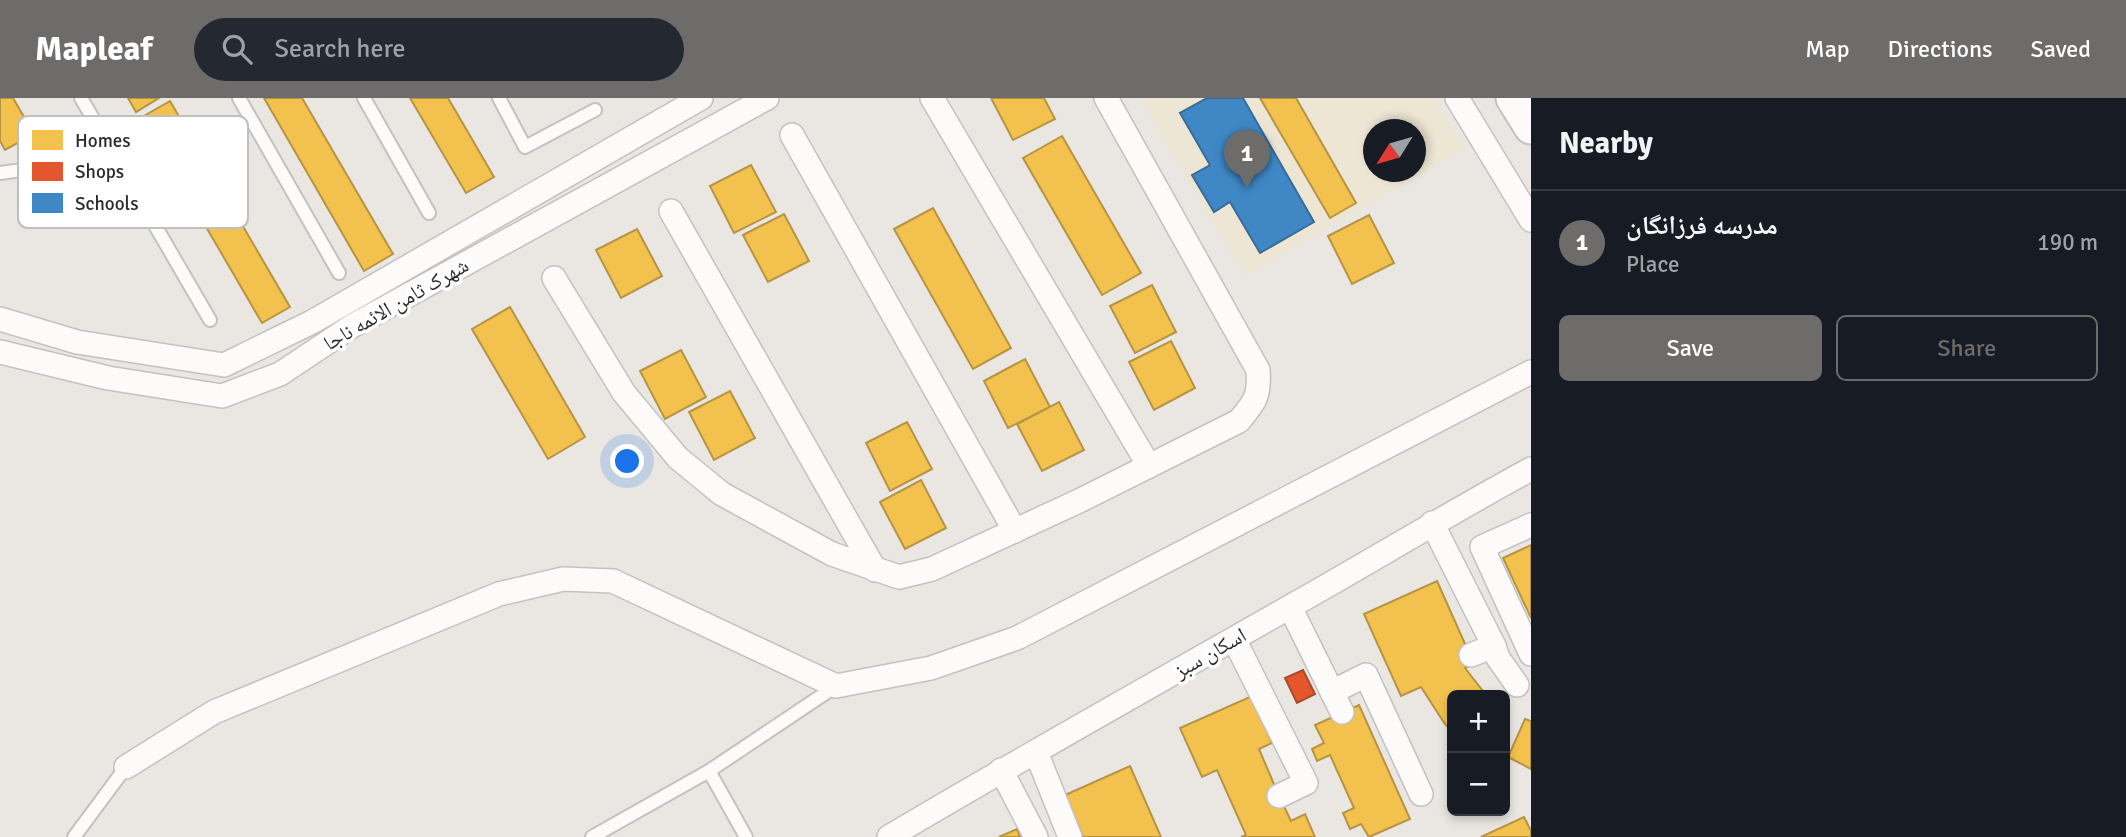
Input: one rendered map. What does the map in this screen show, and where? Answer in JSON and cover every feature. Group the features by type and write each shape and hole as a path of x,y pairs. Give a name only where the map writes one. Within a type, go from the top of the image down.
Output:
{"main road":[{"path":"1513,98 1531,127"}],"street":[{"name":"شهرک ثامن الائمه ناجا","path":"0,318 77,342 224,365 327,313 701,98"},
{"name":"شهرک ثامن الائمه ناجا","path":"0,352 89,373 222,396 280,374 341,334 767,98"},
{"path":"932,98 1149,466"},
{"path":"554,278 624,393 678,458 722,494 832,554 875,570 899,577 932,569 1239,421 1255,402 1259,387 1258,370 1106,98"},
{"path":"1457,98 1531,220"},
{"path":"792,135 1015,531"},
{"path":"601,155 615,182"},
{"path":"671,211 875,570"},
{"path":"327,313 341,334"},
{"path":"89,373 96,345"},
{"path":"126,767 214,712 499,593 563,579 613,581 836,686 931,668 1017,638 1531,372"},
{"name":"اسکان سبز","path":"889,837 1001,770 1531,469"},
{"path":"1432,523 1504,667 1517,685"},
{"path":"1531,525 1482,547 1531,654"},
{"path":"1290,607 1337,702 1366,675 1421,793"},
{"path":"1234,639 1306,783 1279,796"},
{"path":"1471,655 1494,646"},
{"path":"1036,752 1070,837"},
{"path":"1001,770 1036,837"}],"lane":[{"path":"81,98 92,116"},
{"path":"239,98 339,274"},
{"path":"364,98 429,213"},
{"path":"499,98 525,147 595,110"},
{"path":"0,173 18,171"},
{"path":"157,228 210,320"},
{"path":"592,837 709,771 836,686"},
{"path":"74,837 126,767"},
{"path":"709,771 746,837"}],"shaded area":[{"path":"1139,98 1434,98 1464,148 1426,170 1426,119 1363,119 1363,182 1406,182 1245,276"}],"building: Homes":[{"path":"0,98 13,98 24,116 18,116 18,143 5,150 0,141"},
{"path":"128,98 159,98 136,112"},
{"path":"264,98 302,98 393,254 364,271"},
{"path":"410,98 448,98 494,177 466,193"},
{"path":"991,98 1044,98 1055,119 1013,140"},
{"path":"1260,98 1296,98 1356,203 1330,218"},
{"path":"170,101 179,116 144,116"},
{"path":"1062,136 1141,273 1102,295 1023,158"},
{"path":"751,165 776,212 734,233 710,186"},
{"path":"933,208 1011,348 973,369 894,229"},
{"path":"784,214 809,261 768,282 743,235"},
{"path":"1369,215 1394,263 1352,284 1328,236"},
{"path":"207,228 244,228 290,307 262,323"},
{"path":"637,229 662,276 621,298 596,250"},
{"path":"1152,285 1176,332 1135,353 1110,306"},
{"path":"510,307 585,437 548,459 472,329"},
{"path":"1171,341 1195,388 1154,410 1129,362"},
{"path":"681,350 706,397 665,419 640,371"},
{"path":"1025,359 1050,407 1008,428 984,381"},
{"path":"730,391 755,438 714,460 689,412"},
{"path":"1059,402 1084,450 1042,471 1017,424"},
{"path":"907,422 932,469 890,491 866,443"},
{"path":"921,480 946,528 905,549 880,502"},
{"path":"1531,545 1531,618 1503,558"},
{"path":"1437,581 1474,664 1465,668 1482,690 1447,690 1447,726 1421,687 1401,696 1364,614"},
{"path":"1252,696 1272,743 1259,749 1279,796 1291,821 1305,814 1315,837 1241,837 1246,835 1217,770 1202,777 1180,728"},
{"path":"1359,705 1410,819 1369,837 1361,824 1350,829 1343,813 1354,808 1330,755 1317,761 1312,749 1324,743 1315,725"},
{"path":"1525,719 1531,721 1531,769 1510,758"},
{"path":"1130,766 1161,837 1083,837 1065,795"},
{"path":"1524,817 1531,837 1481,837"},
{"path":"1017,829 1020,837 999,837"}],"building: Shops":[{"path":"1303,670 1315,694 1297,703 1285,678"}],"building: Schools":[{"path":"1207,98 1243,98 1314,222 1260,253 1230,202 1214,212 1192,175 1210,165 1180,113"}],"place":[{"name":"مدرسه فرزانگان","path":"1247,188"}]}
